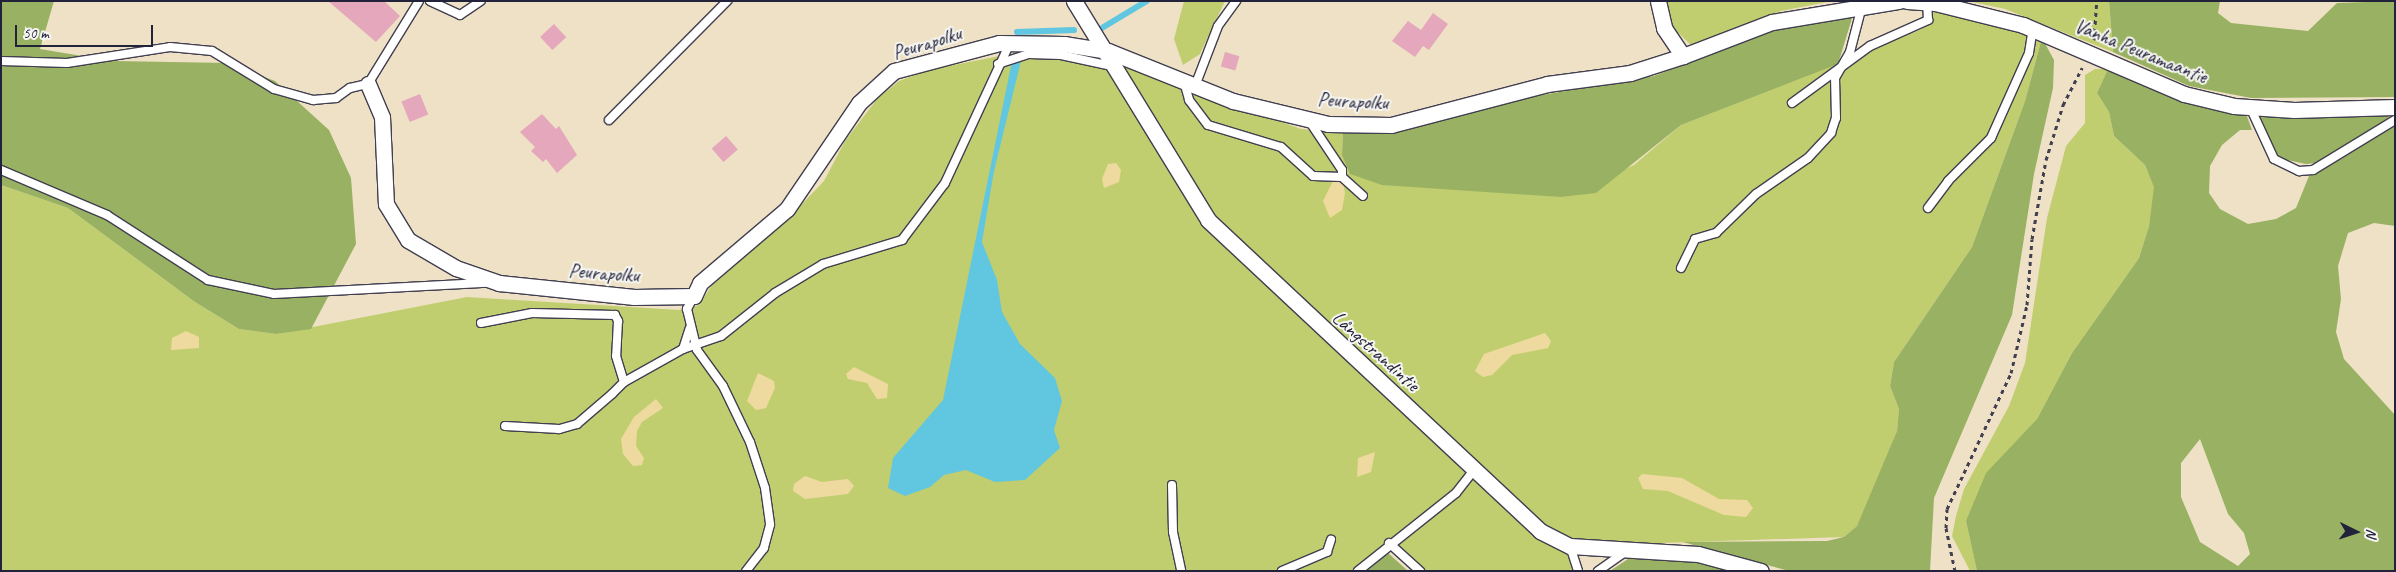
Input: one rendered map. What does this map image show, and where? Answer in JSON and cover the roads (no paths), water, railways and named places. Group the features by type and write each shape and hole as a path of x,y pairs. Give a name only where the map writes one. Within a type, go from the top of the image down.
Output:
{"street":[{"name":"Långstrandintie","path":"1074,1 1108,51 1208,220 1473,471 1540,530 1570,546 1698,554 1761,571"},
{"path":"1658,1 1664,28 1684,56 1772,22 1862,4 1900,1"},
{"name":"Vanha Peuramaantie","path":"1907,1 1926,2 2032,29 2184,94 2250,107 2395,106"},
{"name":"Peurapolku","path":"368,84 382,116 386,204 408,240 456,268 499,283 634,297 694,296 700,283 788,209 859,103 894,71 1010,43 1108,51 1233,101 1307,119 1391,125 1547,84 1630,73 1684,56"}],"lane":[{"path":"1,61 67,63 170,47 212,51 274,89 313,100 336,98 350,88 368,84 419,1"},
{"path":"430,1 460,15 481,1"},
{"path":"610,120 727,1"},
{"path":"1236,1 1218,26 1189,84 1189,100 1208,125 1281,147 1313,176 1342,177 1363,196"},
{"path":"1928,208 1948,181 1992,138 2029,53 2033,25 2005,15 1948,1"},
{"path":"1792,103 1870,46 1928,20 1926,2"},
{"path":"1681,268 1695,240 1716,233 1756,194 1808,158 1831,133 1836,118 1835,78 1850,52 1862,4"},
{"path":"505,426 559,429 577,424 624,382 683,349 721,336 775,293 823,264 902,240 945,183 993,87 998,64 1010,43"},
{"path":"998,64 1029,54 1061,55 1118,69"},
{"path":"2250,107 2274,159 2298,171 2313,170 2395,120"},
{"path":"1307,119 1342,170 1342,177"},
{"path":"1,170 107,214 208,280 274,294 499,283"},
{"path":"694,296 687,310 695,344 750,442 764,488 770,525 764,548 746,571"},
{"path":"481,323 532,313 615,315 616,356 624,382"},
{"path":"683,349 690,323"},
{"path":"1358,571 1389,543 1456,493 1473,471"},
{"path":"1172,485 1173,532 1181,571"},
{"path":"1282,571 1327,552 1331,540"},
{"path":"1389,543 1420,571"},
{"path":"1570,546 1578,571"},
{"path":"1598,571 1626,551"}],"water":[{"path":"1012,61 1021,61 994,171 982,242 997,280 1002,312 1020,344 1055,378 1062,401 1054,430 1060,448 1025,480 995,482 966,470 944,475 930,487 905,496 888,488 893,458 943,400"}],"waterway":[{"path":"1102,28 1147,1"},
{"path":"1017,32 1074,30"}]}
